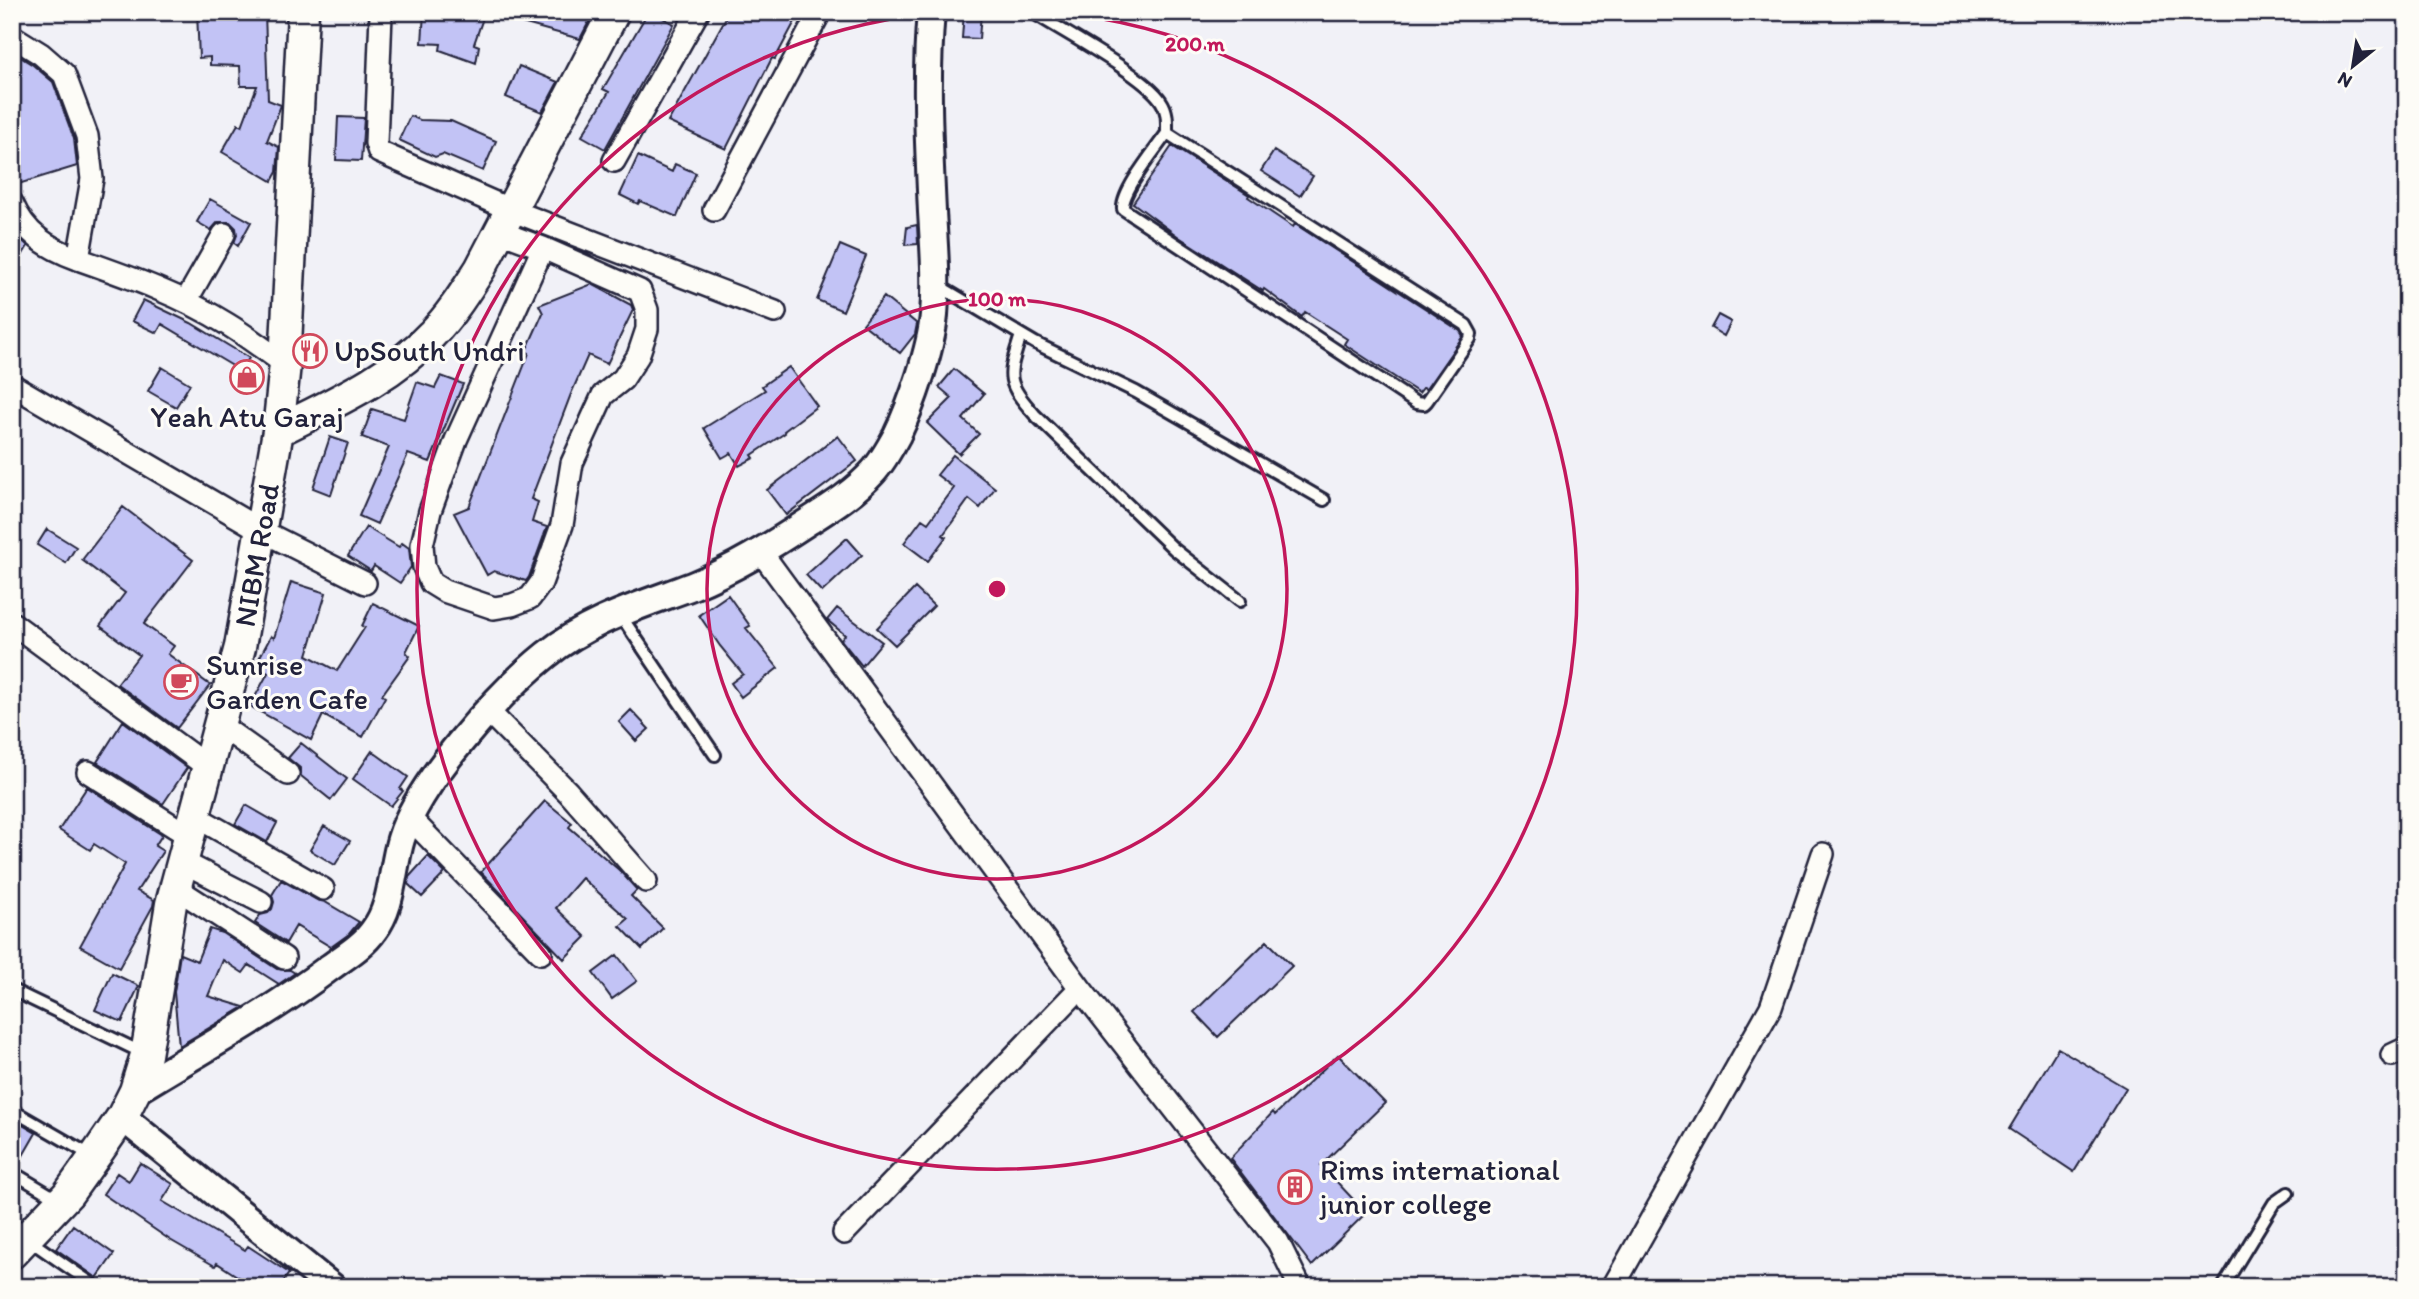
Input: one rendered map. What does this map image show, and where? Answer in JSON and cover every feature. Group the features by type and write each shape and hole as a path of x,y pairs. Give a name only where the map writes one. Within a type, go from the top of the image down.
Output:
{"main road":[{"name":"NIBM Road","path":"19,1245 61,1201 122,1117 135,1091 146,1055 160,960 186,850 240,647 278,431 285,364 303,12"},
{"path":"278,431 354,392 386,372 432,335 459,301 505,221 614,12"}],"street":[{"path":"379,12 376,144 379,152 505,221 543,248 640,291 647,310 647,329 638,356 623,379 603,395 572,463 562,525 541,583 530,598 494,608 456,596 431,583 424,567 422,545 430,511 456,440 543,248"},
{"path":"614,161 698,12"},
{"path":"714,210 820,12"},
{"path":"135,1091 302,988 362,943 382,918 401,838 409,817 451,755 488,711 546,655 583,629 718,575 761,552 855,489 886,456 899,430 930,339 934,317 928,92 931,12"},
{"path":"12,36 41,54 64,74 87,136 92,179 78,259"},
{"path":"12,203 30,233 45,245 186,301 229,324 285,364"},
{"path":"505,221 775,312"},
{"path":"186,301 224,233"},
{"path":"12,385 262,531 365,583"},
{"path":"761,552 1080,988 1278,1242 1300,1287"},
{"path":"12,623 209,768"},
{"path":"488,711 568,792 646,881"},
{"path":"220,724 288,774"},
{"path":"88,772 186,850 261,902"},
{"path":"409,817 541,953"},
{"path":"186,850 323,889"},
{"path":"186,850 284,958"},
{"path":"1614,1287 1771,1007 1823,854"},
{"path":"844,1233 1080,988"},
{"path":"122,1117 332,1287"}],"lane":[{"path":"1032,12 1153,91 1162,103 1167,115 1167,133 1127,193 1122,204 1123,209 1416,403 1424,404 1470,339 1471,334 1466,325 1167,133"},
{"path":"935,284 1021,335 1136,392 1325,500"},
{"path":"1021,335 1010,373 1015,392 1035,415 1174,549 1240,601"},
{"path":"619,613 715,755"},
{"path":"12,990 146,1055"},
{"path":"12,1110 94,1157"},
{"path":"12,1172 61,1201"},
{"path":"2224,1287 2274,1203 2288,1193"},
{"path":"19,1245 91,1283"}],"building":[{"path":"197,12 265,12 268,100 281,105 267,141 279,147 277,172 272,181 222,152 238,124 242,126 257,86 241,86 240,66 210,65 210,57 199,58"},
{"path":"424,12 446,12 483,18 474,44 479,46 476,63 440,50 441,44 422,43"},
{"path":"500,12 594,12 580,39 500,17"},
{"path":"648,12 674,24 605,149 582,136 609,92 603,89"},
{"path":"729,12 800,12 775,59 772,58 726,149 668,122"},
{"path":"964,12 981,12 979,39 962,38"},
{"path":"12,52 53,82 74,139 77,166 12,186"},
{"path":"519,66 558,82 542,112 506,97"},
{"path":"410,116 420,120 451,121 496,141 483,171 443,154 435,157 399,140"},
{"path":"338,117 364,118 361,161 336,160"},
{"path":"1172,146 1249,195 1248,197 1293,227 1295,224 1460,331 1463,336 1426,389 1423,388 1419,393 1344,344 1347,339 1305,312 1302,317 1264,289 1263,291 1179,237 1133,203"},
{"path":"1274,151 1313,176 1300,196 1261,171"},
{"path":"638,156 672,172 675,164 696,173 677,217 620,195"},
{"path":"210,199 251,222 238,246 234,243 236,228 230,222 218,222 211,230 197,222"},
{"path":"917,225 918,244 905,245 907,227"},
{"path":"12,231 28,246 12,272"},
{"path":"840,245 866,256 843,311 817,300"},
{"path":"592,284 631,305 633,310 607,364 588,355 571,394 531,499 538,502 532,522 547,527 529,577 526,581 494,571 487,575 454,513 469,507 529,353 526,351 543,313 539,305"},
{"path":"884,297 917,324 915,334 900,353 863,324"},
{"path":"143,300 191,323 249,358 241,371 162,324 157,333 132,321"},
{"path":"1718,315 1731,322 1724,336 1711,328"},
{"path":"162,367 190,384 176,407 148,391"},
{"path":"789,367 817,406 784,431 785,433 752,455 754,458 739,466 731,453 722,458 704,428 765,390 762,386"},
{"path":"954,369 984,394 963,419 979,434 959,454 927,423 952,398 939,387"},
{"path":"441,376 463,384 430,462 408,454 377,524 359,516 389,447 362,437 372,409 404,419 417,382 435,388"},
{"path":"838,436 857,461 786,515 767,490"},
{"path":"330,437 348,443 331,495 313,488"},
{"path":"953,455 995,488 980,508 969,499 928,561 904,543 922,519 928,523 954,488 937,475"},
{"path":"123,507 193,560 144,624 174,646 168,654 210,685 177,728 117,684 139,655 100,626 125,593 82,560"},
{"path":"366,527 399,547 402,543 409,548 411,567 400,583 374,566 371,571 348,556"},
{"path":"47,529 76,547 66,563 37,545"},
{"path":"847,538 862,555 822,592 806,575"},
{"path":"291,582 326,593 307,655 337,671 365,627 362,626 373,603 419,626 406,652 410,656 382,695 385,697 363,737 323,715 311,740 250,706 268,673 255,666 271,636 274,638"},
{"path":"915,588 934,606 895,645 877,628"},
{"path":"728,595 750,626 746,628 778,668 741,697 731,683 743,674 699,615"},
{"path":"837,608 882,642 862,666 841,640 845,635 827,620"},
{"path":"631,710 649,729 636,741 619,722"},
{"path":"123,721 187,768 163,804 97,762"},
{"path":"301,743 347,779 331,800 301,776 300,768 288,758"},
{"path":"372,751 408,777 400,789 403,791 391,806 353,779"},
{"path":"87,787 162,835 155,846 163,851 137,891 154,900 153,906 119,968 80,946 125,864 94,844 90,850 59,830"},
{"path":"545,801 572,823 569,827 619,870 637,890 631,896 663,928 642,949 620,926 628,919 582,878 556,908 586,937 564,959 481,872"},
{"path":"246,805 277,823 267,842 235,824"},
{"path":"324,826 350,841 335,865 310,850"},
{"path":"428,856 445,873 422,897 408,884 409,877"},
{"path":"281,880 359,922 349,934 331,947 296,926 286,943 255,923 260,915 272,909 272,895"},
{"path":"210,929 222,933 277,969 295,973 279,984 249,965 243,973 223,960 208,996 244,1007 179,1046 174,992 180,954 197,961"},
{"path":"1267,941 1292,966 1218,1037 1194,1012"},
{"path":"617,955 637,981 612,999 593,973"},
{"path":"112,973 139,986 122,1022 95,1010"},
{"path":"2058,1048 2126,1088 2074,1172 2009,1129"},
{"name":"Rims international junior college","path":"1338,1055 1385,1103 1321,1165 1366,1213 1312,1266 1230,1158 1273,1112 1275,1115"},
{"path":"12,1119 36,1133 17,1166 12,1164"},
{"path":"140,1163 173,1184 162,1201 245,1250 248,1246 289,1273 280,1287 254,1287 217,1263 215,1266 170,1240 103,1194 117,1173 129,1181"},
{"path":"73,1225 114,1254 97,1278 56,1249"}],"place":[{"name":"UpSouth Undri","path":"310,351"},
{"name":"Yeah Atu Garaj","path":"247,377"},
{"name":"Sunrise Garden Cafe","path":"181,682"},
{"name":"Rims international junior college","path":"1295,1187"}]}
